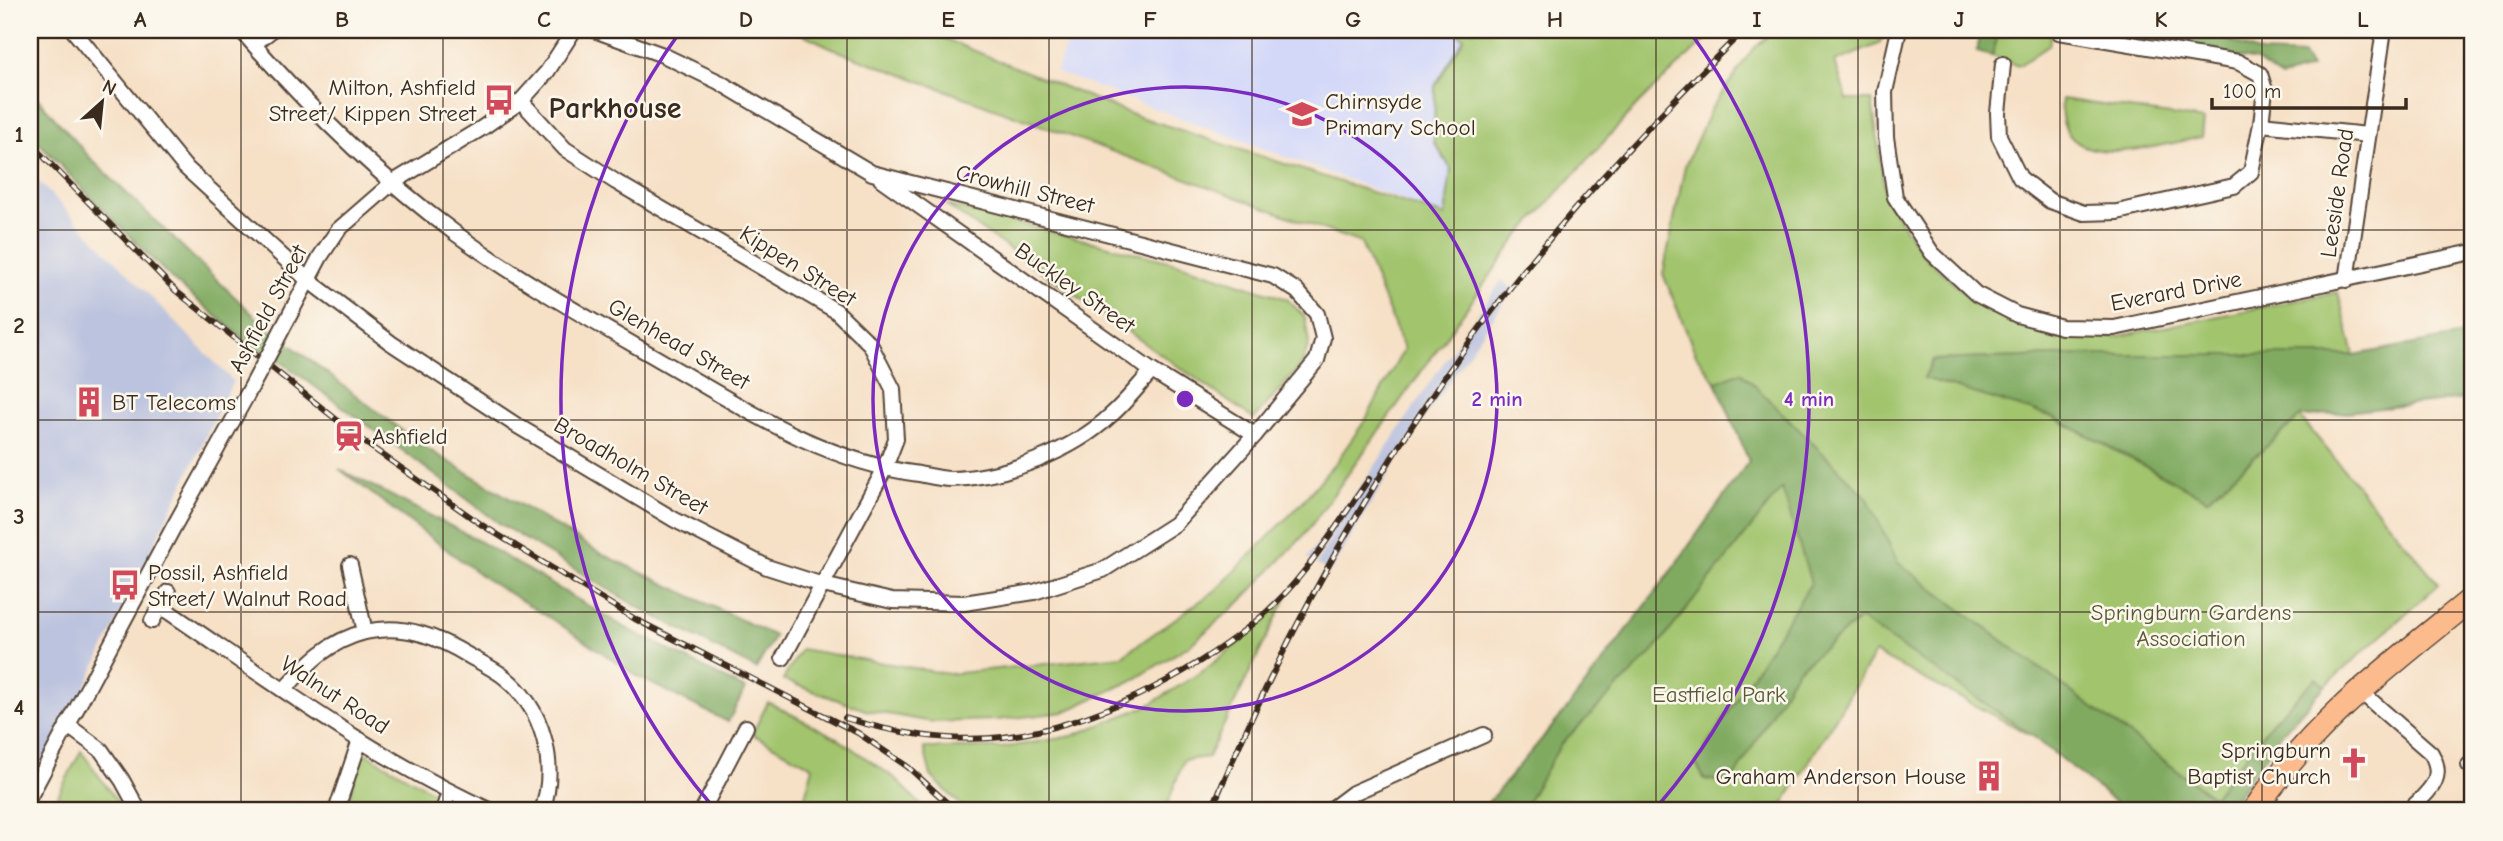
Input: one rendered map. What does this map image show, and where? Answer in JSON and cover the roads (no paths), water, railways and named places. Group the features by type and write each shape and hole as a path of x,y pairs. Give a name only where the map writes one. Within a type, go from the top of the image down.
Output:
{"main road":[{"path":"2254,811 2307,741 2360,691 2473,598"}],"street":[{"name":"Broadholm Street","path":"73,30 184,166 308,280 391,344 504,418 675,520 767,567 822,585 892,601 964,603 1034,592 1103,570 1175,524 1255,436"},
{"name":"Glenhead Street","path":"241,30 332,128 392,183 456,234 535,286 761,419 835,454 884,470 951,479 1005,471 1059,452 1111,416 1152,371"},
{"path":"254,44 272,30"},
{"name":"Ashfield Street","path":"30,796 308,280 338,230 392,183 471,136 522,101 547,72 574,30"},
{"name":"Crowhill Street","path":"594,30 663,55 719,82 872,173 1273,276 1297,291 1317,314 1323,338 1317,360 1255,436"},
{"name":"Everard Drive","path":"1899,30 1885,92 1886,136 1895,197 1932,253 1976,294 2017,315 2062,327 2115,328 2473,252"},
{"name":"Leeside Road","path":"2347,280 2384,30"},
{"path":"2003,64 1997,113 1999,136 2020,178 2050,201 2084,213 2116,212 2234,186 2251,172 2265,90 2260,75 2238,62 2059,32"},
{"name":"Kippen Street","path":"522,101 565,149 616,182 836,311 870,344 893,389 896,439 884,470 783,658"},
{"path":"2261,124 2368,135"},
{"name":"Buckley Street","path":"872,173 1152,371 1255,436"},
{"path":"350,565 365,632"},
{"path":"152,621 168,592"},
{"name":"Walnut Road","path":"160,606 360,740 449,792 491,811"},
{"path":"284,690 324,649 365,632 405,629 445,641 504,676 531,707 547,748 549,772 542,811"},
{"path":"2360,691 2431,753 2437,764 2438,777 2429,791 2409,811"},
{"path":"67,725 101,751 122,780 139,811"},
{"path":"702,811 746,727"},
{"path":"1329,811 1353,793 1485,735"},
{"path":"336,811 360,740"},
{"path":"443,811 449,792"}],"railway":[{"path":"1211,811 1272,675 1306,608 1342,542 1420,414 1506,293 1562,224 1681,93 1744,30"},
{"path":"30,143 176,291 367,444 482,525 635,619 858,733 908,767 956,811"},
{"path":"845,718 923,735 984,739 1037,731 1070,722 1137,696 1200,661 1256,621 1303,573 1369,479"}],"place":[{"name":"Milton, Ashfield Street/ Kippen Street","path":"499,100"},
{"name":"Chirnsyde Primary School","path":"1302,114"},
{"name":"BT Telecoms","path":"89,402"},
{"name":"Ashfield","path":"349,436"},
{"name":"Possil, Ashfield Street/ Walnut Road","path":"125,585"},
{"name":"Springburn Baptist Church","path":"2354,763"},
{"name":"Graham Anderson House","path":"1989,776"}],"district":[{"name":"Parkhouse","path":"615,108"}],"park label":[{"name":"Springburn Gardens Association","path":"2191,625"},
{"name":"Eastfield Park","path":"1719,694"}]}
